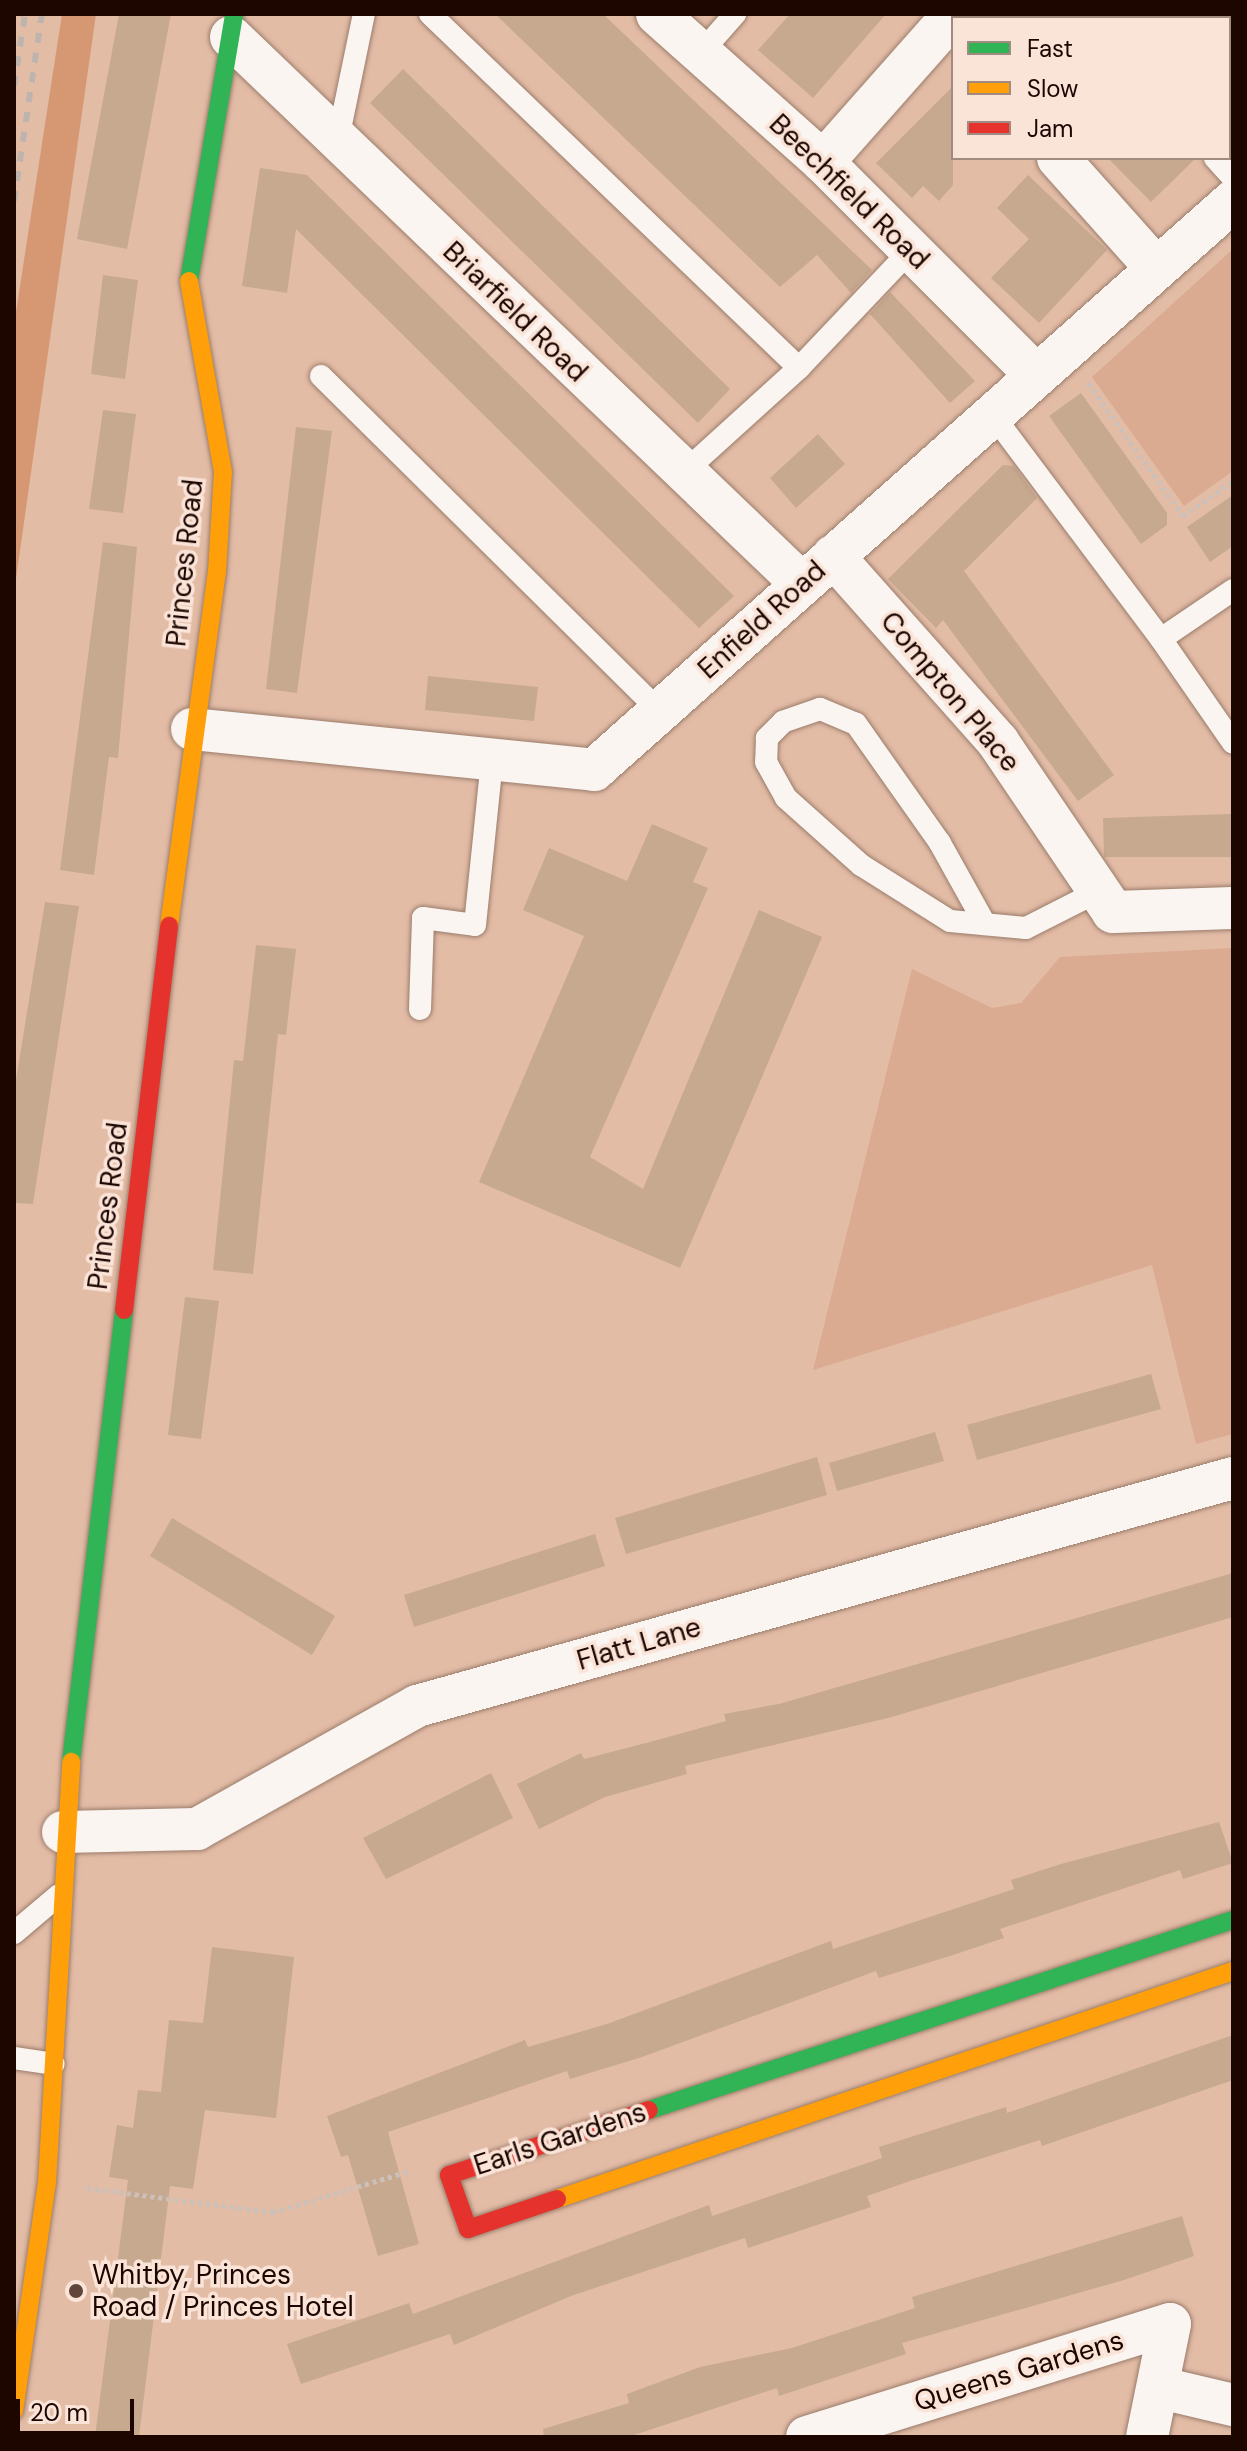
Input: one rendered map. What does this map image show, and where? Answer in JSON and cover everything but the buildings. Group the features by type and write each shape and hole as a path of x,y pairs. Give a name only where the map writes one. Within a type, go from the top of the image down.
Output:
{"street":[{"name":"Beechfield Road","path":"657,14 699,55 823,162 911,250 1050,362"},
{"path":"823,162 951,17"},
{"name":"Briarfield Road","path":"232,26 338,139 682,474 802,584"},
{"name":"Princes Road","path":"14,2411 17,2365 47,2183 63,1832 192,729 217,572 223,472 187,267 232,26"},
{"path":"1060,160 1156,268"},
{"name":"Enfield Road","path":"192,729 594,770 1233,201"},
{"name":"Compton Place","path":"833,556 998,742 1106,902"},
{"path":"1106,902 1233,908"},
{"name":"Flatt Lane","path":"63,1832 197,1829 417,1706 1233,1478"},
{"name":"Earls Gardens","path":"1233,1920 449,2175 468,2229 1233,1971"},
{"path":"828,2051 844,2101"},
{"name":"Queens Gardens","path":"807,2437 1170,2324 1161,2388 1147,2437"},
{"path":"1161,2388 1233,2405"}],"lane":[{"path":"338,139 364,14"},
{"path":"430,14 799,368"},
{"path":"699,55 735,14"},
{"path":"1217,160 1233,178"},
{"path":"682,474 799,368 911,250"},
{"path":"321,376 660,712"},
{"path":"992,414 1161,639 1233,743"},
{"path":"1161,639 1233,590"},
{"path":"985,924 940,843 856,724 820,709 783,722 767,738 766,762 786,798 861,865 950,921 1026,928 1106,902"},
{"path":"420,1009 423,918 475,925 492,760"},
{"path":"14,1933 59,1895"},
{"path":"14,2058 54,2064"}],"path":[{"path":"1050,362 1183,516 1233,481"},
{"path":"47,2183 273,2212 421,2167 449,2175"}],"shaded area":[{"path":"62,14 96,14 14,593 14,325"},
{"path":"1233,249 1233,471 1184,506 1092,377"},
{"path":"1233,948 1233,1434 1196,1444 1152,1265 813,1370 912,969 992,1008 1021,1003 1060,957"}],"railway":[{"path":"14,86 25,14"},
{"path":"14,201 42,14"}],"traffic: fast":[{"path":"189,281 234,14"},
{"path":"71,1762 124,1310"},
{"path":"649,2110 1233,1920"}],"traffic: slow":[{"path":"169,926 217,572 223,472 189,281"},
{"path":"14,2411 47,2183 71,1762"},
{"path":"557,2199 1233,1971"}],"traffic: jam":[{"path":"124,1310 169,926"},
{"path":"557,2199 468,2229 449,2175 649,2110"}],"place":[{"name":"Whitby, Princes Road / Princes Hotel","path":"76,2291"}]}
